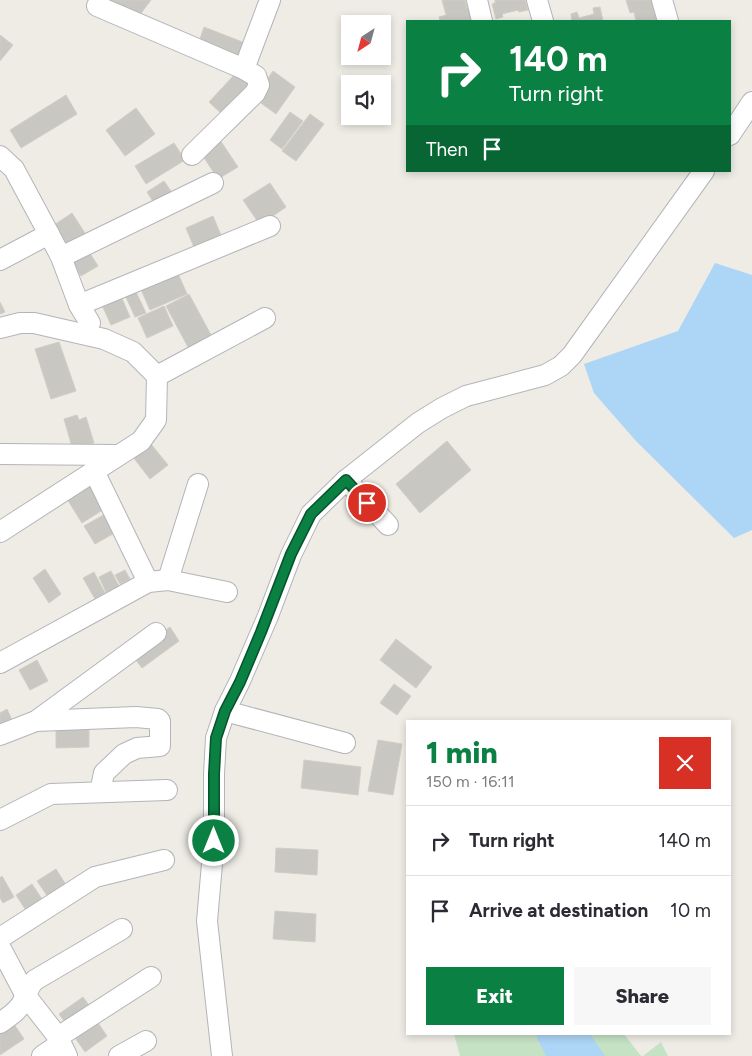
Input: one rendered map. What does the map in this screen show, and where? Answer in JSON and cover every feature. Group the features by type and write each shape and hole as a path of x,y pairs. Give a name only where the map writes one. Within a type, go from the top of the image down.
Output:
{"street":[{"path":"244,69 270,0"},
{"path":"477,0 482,20"},
{"path":"537,0 543,20"},
{"path":"662,0 668,20"},
{"path":"95,2 256,76 259,85 255,93 192,155"},
{"path":"731,134 750,110"},
{"path":"5,169 49,234 61,257 79,305 90,323"},
{"path":"222,1056 207,921 214,841 216,738 225,711 240,682 291,554 311,514 346,480 418,423 442,408 466,396 545,374 561,366 572,355 703,172"},
{"path":"61,257 213,183"},
{"path":"79,305 270,226"},
{"path":"0,260 49,234"},
{"path":"157,376 265,318"},
{"path":"0,328 20,323 34,323 104,339 133,352 157,376 156,420 141,440 0,532"},
{"path":"0,454 116,455"},
{"path":"94,471 158,581"},
{"path":"346,480 388,526"},
{"path":"158,581 198,484"},
{"path":"0,663 158,581 227,592"},
{"path":"0,736 36,721 156,633"},
{"path":"225,711 345,743"},
{"path":"36,721 136,717 160,720 160,746 137,748 124,754 104,773 100,792"},
{"path":"0,820 51,794 167,790"},
{"path":"0,938 95,877 164,860"},
{"path":"0,1022 14,1014 26,996 29,986 35,980 122,929"},
{"path":"0,948 26,996 62,1045"},
{"path":"42,1056 62,1045 151,977"},
{"path":"119,1056 146,1041"}],"green space":[{"path":"454,1035 625,1035 641,1056 460,1056"},
{"path":"661,1042 668,1056 643,1056"}],"water":[{"path":"715,263 752,275 752,530 734,538 636,441 594,393 584,364 678,331"},
{"path":"537,1035 591,1035 605,1056 546,1056"}],"building":[{"path":"110,0 151,0 136,20"},
{"path":"442,0 465,0 467,8 472,7 476,20 440,20 439,17 446,15"},
{"path":"495,0 525,0 528,10 519,12 518,10 502,14 503,17 496,19 492,4 495,3"},
{"path":"626,0 659,0 661,5 653,7 657,20 636,20 634,12 630,13"},
{"path":"600,7 603,20 572,20 571,14 577,12 579,18 594,14 593,8"},
{"path":"204,27 245,43 240,57 199,42"},
{"path":"0,35 13,45 0,61"},
{"path":"273,71 295,87 276,114 254,98"},
{"path":"236,73 251,86 224,116 209,102"},
{"path":"66,95 77,114 21,148 10,130"},
{"path":"136,108 155,134 125,156 106,130"},
{"path":"290,112 303,121 282,149 270,140"},
{"path":"310,114 324,124 296,161 282,151"},
{"path":"220,140 238,167 218,179 201,153"},
{"path":"174,143 185,160 146,184 135,166"},
{"path":"164,181 175,197 157,208 147,192"},
{"path":"270,183 286,207 260,225 243,200"},
{"path":"72,213 88,238 70,249 54,225"},
{"path":"213,216 223,240 196,252 186,228"},
{"path":"86,247 98,266 81,276 69,257"},
{"path":"176,269 187,294 150,310 139,285"},
{"path":"135,290 146,313 135,317 125,295"},
{"path":"120,294 130,317 111,325 101,303"},
{"path":"189,294 211,335 188,347 166,306"},
{"path":"0,302 5,312 0,314"},
{"path":"164,306 173,326 147,338 138,318"},
{"path":"59,342 76,391 51,399 35,349"},
{"path":"77,415 79,420 86,417 94,443 72,447 64,419"},
{"path":"447,441 471,470 420,513 396,484"},
{"path":"151,444 168,465 150,479 133,457"},
{"path":"91,484 106,508 82,523 67,499"},
{"path":"107,513 118,531 95,544 84,526"},
{"path":"45,569 61,594 49,603 33,578"},
{"path":"125,570 130,579 120,584 115,575"},
{"path":"111,571 119,586 106,592 99,577"},
{"path":"94,572 105,593 95,599 83,578"},
{"path":"170,627 179,641 142,668 132,655"},
{"path":"396,639 432,667 416,688 380,660"},
{"path":"37,660 48,681 30,690 19,670"},
{"path":"394,684 411,696 397,715 380,703"},
{"path":"7,709 14,725 0,732 0,713"},
{"path":"89,728 89,747 56,748 56,729"},
{"path":"378,740 402,744 393,795 368,791"},
{"path":"304,760 361,767 358,795 301,788"},
{"path":"276,848 318,850 317,875 275,872"},
{"path":"56,869 68,888 50,900 37,881"},
{"path":"2,876 14,897 3,903 0,898 0,878"},
{"path":"32,884 44,902 27,912 16,895"},
{"path":"275,911 316,914 315,942 273,939"},
{"path":"83,997 93,1011 70,1029 59,1014"},
{"path":"94,1017 107,1036 85,1052 71,1032"},
{"path":"12,1021 24,1039 0,1055 0,1029"}],"route":[{"path":"214,841 216,738 225,711 240,682 268,616 291,554 311,514 346,480 367,503"}]}
